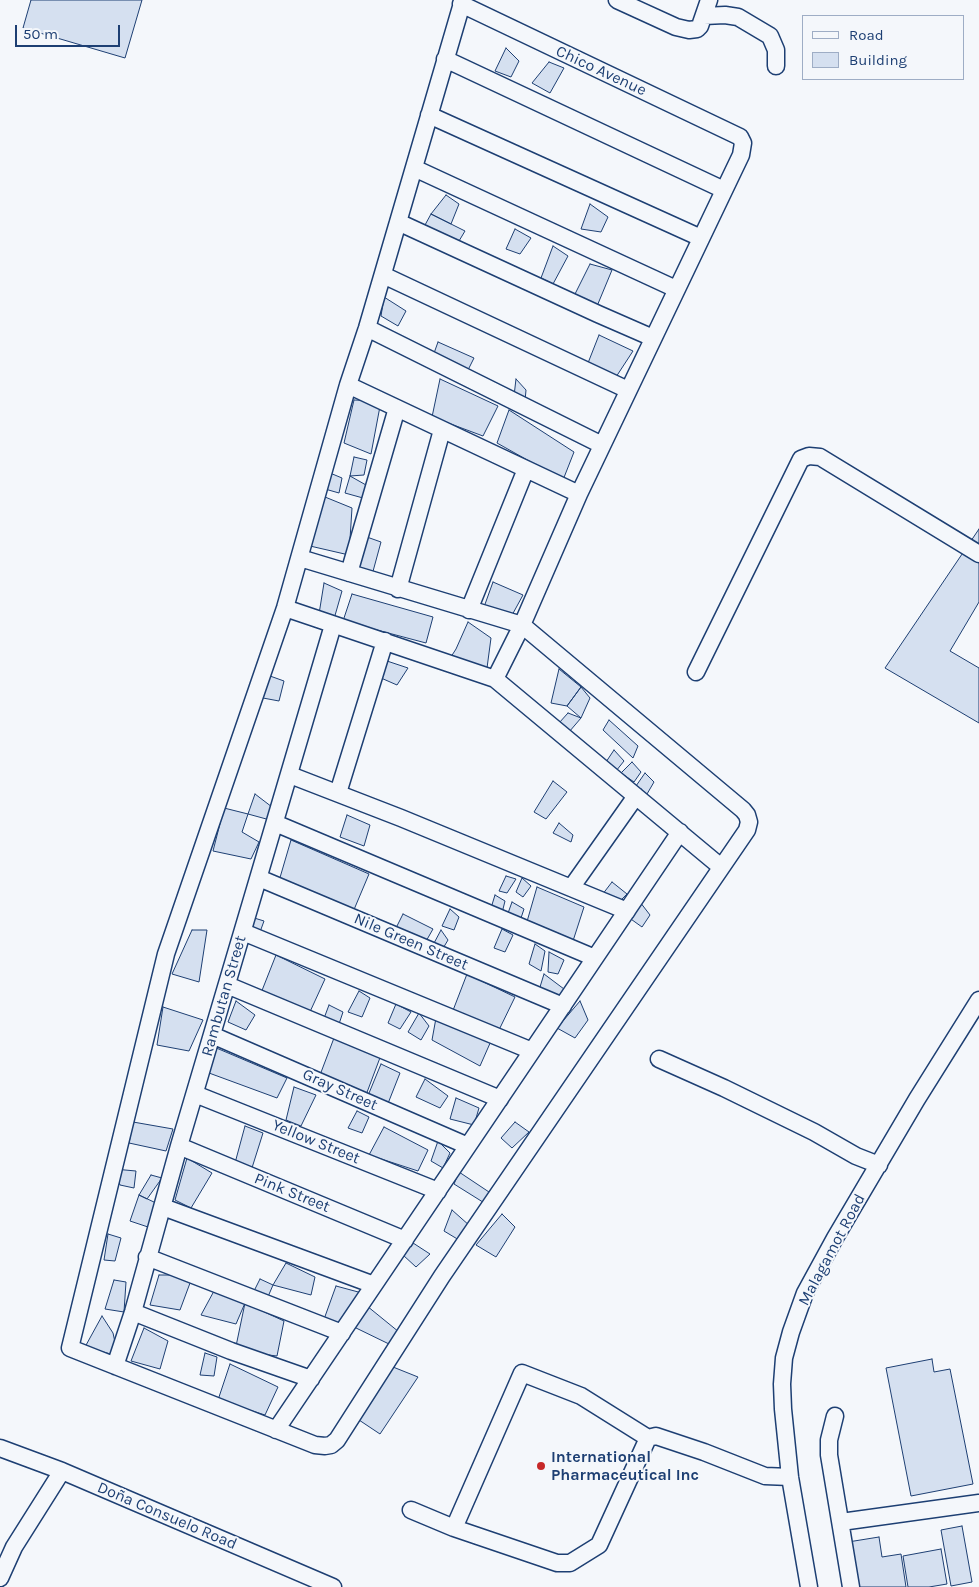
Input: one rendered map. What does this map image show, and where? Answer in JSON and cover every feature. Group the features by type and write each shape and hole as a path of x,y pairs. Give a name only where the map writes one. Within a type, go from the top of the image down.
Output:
{"street":[{"path":"620,1 676,27 689,30 697,29 700,26 706,8 738,17 770,36 776,50 776,66"},
{"path":"300,558 522,625 743,810 749,822 747,830 442,1276 336,1440 331,1445 325,1446 315,1445 70,1348 166,954 285,608 348,386 367,328 462,2"},
{"name":"Chico Avenue","path":"462,2 740,137 743,148 724,190"},
{"path":"446,59 724,190 579,494 522,625 494,679"},
{"path":"429,115 701,238"},
{"path":"414,168 676,289"},
{"path":"398,222 653,338"},
{"path":"382,275 628,390"},
{"path":"367,328 602,445"},
{"path":"348,386 579,494"},
{"path":"349,573 397,408"},
{"path":"398,589 442,430"},
{"path":"696,672 801,459 809,456 820,457 979,554"},
{"path":"469,610 526,469"},
{"path":"285,608 494,679 721,867"},
{"name":"Rambutan Street","path":"114,1366 133,1312 179,1146 333,625"},
{"path":"338,793 385,641"},
{"path":"290,775 627,911"},
{"path":"571,888 636,796"},
{"path":"275,823 595,958"},
{"path":"276,1430 680,832"},
{"name":"Nile Green Street","path":"258,878 563,1006"},
{"path":"243,932 532,1051"},
{"path":"227,985 500,1099"},
{"name":"Malagamot Road","path":"809,1587 790,1477 783,1409 784,1358 791,1332 805,1293 835,1238 917,1099 979,1000"},
{"name":"Gray Street","path":"212,1035 468,1146"},
{"path":"658,1059 724,1088 814,1132 856,1156 879,1164"},
{"name":"Yellow Street","path":"195,1094 438,1191"},
{"name":"Pink Street","path":"179,1146 405,1240"},
{"path":"163,1207 374,1285"},
{"path":"147,1257 342,1333"},
{"path":"133,1312 231,1351 310,1379"},
{"path":"454,1528 522,1373 581,1396 648,1438 656,1436 704,1452 765,1476 790,1477"},
{"path":"835,1416 829,1440 829,1455 851,1587"},
{"path":"411,1510 454,1528 557,1564 570,1562 599,1545 648,1438"},
{"name":"Doña Consuelo Road","path":"0,1448 62,1472 333,1587"},
{"path":"0,1578 14,1547 62,1472"},
{"path":"841,1522 979,1503"}],"building":[{"path":"31,0 142,0 125,58 23,28"},
{"path":"506,48 519,61 511,77 495,71"},
{"path":"549,62 564,68 550,93 532,83"},
{"path":"446,195 459,204 451,224 431,214"},
{"path":"590,204 608,217 601,232 581,229"},
{"path":"431,214 465,231 459,241 425,225"},
{"path":"515,229 531,238 520,254 506,249"},
{"path":"553,246 568,256 553,284 541,278"},
{"path":"590,264 612,270 595,311 575,294"},
{"path":"384,297 406,311 398,326 381,316"},
{"path":"599,335 633,351 616,377 588,363"},
{"path":"438,342 474,358 467,372 433,356"},
{"path":"440,379 498,406 483,436 432,417"},
{"path":"516,379 526,390 525,401 514,396"},
{"path":"354,400 381,401 371,454 344,443"},
{"path":"509,410 574,452 563,480 497,443"},
{"path":"354,457 367,460 364,475 350,476"},
{"path":"330,473 342,478 339,493 325,489"},
{"path":"350,476 366,485 363,498 345,493"},
{"path":"325,497 352,508 349,555 310,546"},
{"path":"979,529 979,602 950,651 979,668 979,723 885,668"},
{"path":"364,536 381,542 372,575 358,571"},
{"path":"493,582 523,595 511,617 484,607"},
{"path":"324,583 342,591 334,619 319,614"},
{"path":"352,594 433,617 426,643 343,621"},
{"path":"468,622 491,638 487,668 447,663 456,649"},
{"path":"387,661 408,668 397,685 381,678"},
{"path":"559,669 581,687 567,706 551,703"},
{"path":"270,676 284,681 279,701 263,698"},
{"path":"581,687 590,698 581,718 567,706"},
{"path":"568,713 581,718 569,732 559,723"},
{"path":"609,720 638,746 633,758 603,730"},
{"path":"614,750 624,761 616,771 606,762"},
{"path":"632,762 641,772 634,782 621,773"},
{"path":"645,773 654,782 647,794 636,786"},
{"path":"553,781 567,792 546,819 534,812"},
{"path":"255,794 272,807 270,820 248,814"},
{"path":"224,808 248,814 242,832 259,842 251,859 213,851"},
{"path":"347,815 370,825 364,846 340,837"},
{"path":"559,823 573,835 571,842 553,833"},
{"path":"291,840 369,874 353,912 279,881"},
{"path":"506,876 516,879 507,893 499,891"},
{"path":"522,878 531,886 523,897 516,892"},
{"path":"612,882 627,894 620,901 602,895"},
{"path":"537,887 584,907 572,944 526,925"},
{"path":"495,895 505,901 502,913 491,908"},
{"path":"512,902 524,909 520,921 507,916"},
{"path":"640,902 650,915 642,927 628,917"},
{"path":"450,909 459,917 454,930 442,926"},
{"path":"403,914 433,929 425,943 395,930"},
{"path":"251,917 264,921 260,932 248,929"},
{"path":"502,929 513,935 505,952 494,948"},
{"path":"192,930 207,930 199,982 172,974"},
{"path":"441,930 448,940 442,950 433,945"},
{"path":"535,944 545,951 541,971 529,964"},
{"path":"549,952 564,960 558,974 548,972"},
{"path":"276,955 325,979 309,1014 261,993"},
{"path":"467,974 515,997 498,1032 452,1013"},
{"path":"544,974 564,989 558,998 540,987"},
{"path":"359,991 370,998 362,1017 348,1012"},
{"path":"236,1001 255,1015 246,1030 228,1022"},
{"path":"580,1001 588,1020 575,1038 557,1028"},
{"path":"396,1004 411,1012 400,1029 388,1023"},
{"path":"329,1005 343,1012 338,1027 323,1021"},
{"path":"163,1007 203,1020 189,1051 157,1045"},
{"path":"419,1013 429,1026 421,1040 408,1032"},
{"path":"436,1018 491,1041 480,1066 432,1040"},
{"path":"334,1038 381,1055 366,1095 320,1075"},
{"path":"214,1047 287,1078 277,1098 209,1073"},
{"path":"381,1064 400,1073 387,1106 367,1098"},
{"path":"425,1079 448,1096 440,1108 416,1097"},
{"path":"294,1087 316,1095 301,1126 286,1120"},
{"path":"456,1098 479,1108 474,1125 450,1119"},
{"path":"357,1111 369,1117 362,1133 348,1128"},
{"path":"133,1122 173,1129 166,1151 129,1143"},
{"path":"515,1122 529,1132 512,1148 501,1138"},
{"path":"245,1126 263,1133 251,1171 235,1163"},
{"path":"384,1127 428,1150 418,1171 369,1155"},
{"path":"438,1141 450,1153 443,1168 431,1161"},
{"path":"187,1158 212,1173 191,1208 175,1200"},
{"path":"114,1169 136,1171 134,1188 120,1185"},
{"path":"459,1172 492,1194 486,1204 454,1184"},
{"path":"151,1175 162,1178 147,1199 139,1195"},
{"path":"139,1195 156,1203 148,1227 130,1221"},
{"path":"452,1210 470,1226 459,1240 444,1231"},
{"path":"502,1214 515,1227 496,1257 476,1245"},
{"path":"108,1234 121,1238 115,1261 104,1260"},
{"path":"410,1241 430,1254 416,1267 403,1255"},
{"path":"286,1263 315,1277 311,1295 273,1285"},
{"path":"159,1275 193,1275 180,1310 150,1305"},
{"path":"260,1279 273,1285 267,1299 253,1293"},
{"path":"114,1280 126,1282 124,1312 105,1309"},
{"path":"336,1286 362,1293 339,1326 323,1322"},
{"path":"214,1291 245,1303 236,1324 201,1315"},
{"path":"245,1303 284,1321 277,1356 235,1351"},
{"path":"367,1306 399,1332 389,1344 354,1327"},
{"path":"102,1316 113,1333 118,1356 85,1347"},
{"path":"144,1328 168,1341 160,1369 131,1361"},
{"path":"205,1353 217,1357 214,1376 200,1375"},
{"path":"932,1359 934,1372 950,1369 973,1484 911,1496 886,1368"},
{"path":"230,1364 278,1387 265,1415 218,1400"},
{"path":"393,1367 418,1377 380,1434 359,1420"},
{"path":"962,1526 972,1582 951,1586 941,1530"},
{"path":"879,1537 882,1557 901,1554 906,1587 855,1587 848,1542"},
{"path":"941,1549 947,1584 929,1587 908,1587 903,1556"}],"place":[{"name":"International Pharmaceutical Inc","path":"541,1466"}]}
